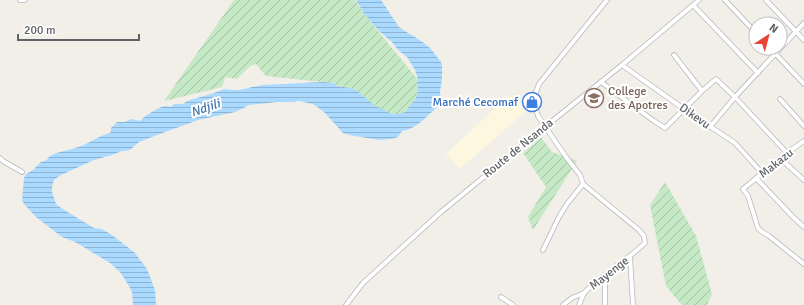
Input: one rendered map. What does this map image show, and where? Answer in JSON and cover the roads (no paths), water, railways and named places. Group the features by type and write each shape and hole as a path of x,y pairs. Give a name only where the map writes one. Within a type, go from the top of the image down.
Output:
{"street":[{"path":"20,0 26,0"},
{"path":"543,250 559,217 583,184 580,175 538,116 535,106 536,92 539,84 607,0"},
{"name":"Route de Nsanda","path":"346,305 363,283 441,212 622,65 699,0"},
{"path":"725,0 748,24"},
{"path":"766,0 804,40"},
{"path":"693,5 758,73"},
{"path":"788,40 804,23"},
{"path":"674,55 702,91"},
{"path":"710,127 735,97 773,56"},
{"path":"777,56 804,84"},
{"name":"Dikevu","path":"622,65 735,143 762,173"},
{"path":"601,82 665,128 716,79 735,97 787,153"},
{"path":"780,99 804,126"},
{"name":"Makazu","path":"803,143 780,158 743,190 748,196 758,228 804,264"},
{"path":"0,158 22,172"},
{"path":"780,158 804,180"},
{"path":"756,178 804,227"},
{"name":"Mayenge","path":"578,305 584,293 645,243 645,239 638,230 583,184"},
{"path":"630,256 633,305"},
{"path":"605,275 605,305"},
{"path":"563,305 572,298 584,293"},
{"path":"501,297 513,305"}],"water":[{"name":"Ndjili","path":"356,0 381,0 399,27 431,49 442,65 440,92 441,102 422,121 413,128 402,131 398,137 379,140 343,133 324,112 313,104 299,101 248,105 235,112 198,120 157,135 139,142 130,150 94,160 61,175 54,180 52,192 56,204 94,228 102,229 112,235 135,253 147,269 155,290 156,305 133,305 132,292 120,272 110,263 82,246 62,237 36,217 24,204 22,200 24,178 26,174 52,155 80,147 110,133 111,128 117,122 124,122 132,119 140,121 148,114 162,107 171,107 174,104 183,104 187,101 224,89 239,90 262,85 323,82 333,83 337,86 356,90 376,107 392,114 405,112 416,98 418,92 418,80 415,70 407,57 380,32 365,15"}],"place":[{"name":"College des Apotres","path":"594,98"},
{"name":"Marché Cecomaf","path":"532,102"}]}
